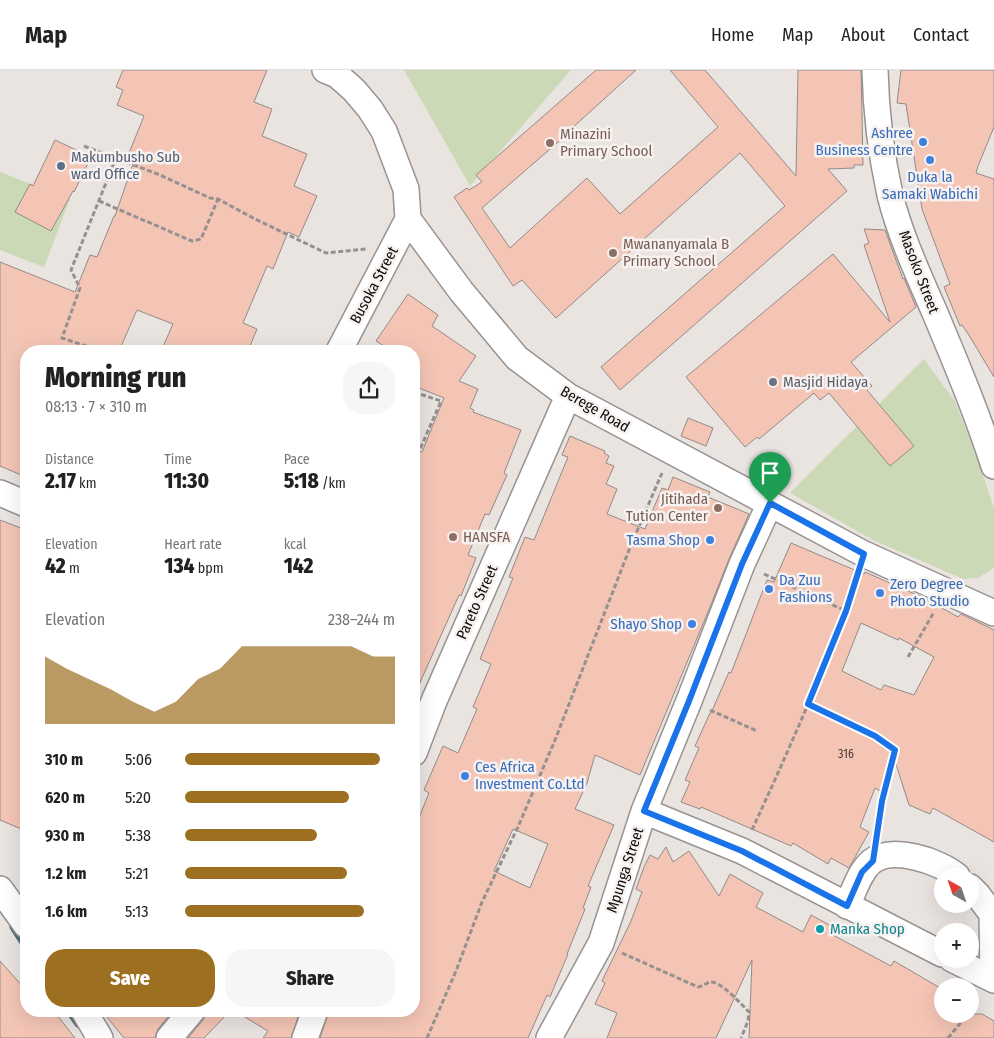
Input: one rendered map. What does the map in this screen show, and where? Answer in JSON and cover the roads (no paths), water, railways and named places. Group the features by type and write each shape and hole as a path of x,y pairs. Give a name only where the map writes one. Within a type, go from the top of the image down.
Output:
{"street":[{"name":"Masoko Street","path":"875,70 880,138 891,195 907,247 987,420 994,466"},
{"path":"333,72 354,90 384,131 406,189 408,219"},
{"name":"Busoka Street","path":"342,345 408,219"},
{"name":"Berege Road","path":"408,219 461,291 517,358 568,396 864,554 994,612"},
{"name":"Pareto Street","path":"420,737 434,701 568,396"},
{"path":"0,493 20,501"},
{"name":"Mpunga Street","path":"549,1038 601,943 644,811 742,564 770,503"},
{"path":"420,726 434,701"},
{"path":"644,811 742,851 934,950"},
{"path":"847,906 862,872 873,861 891,855 919,856 946,868"},
{"path":"12,893 20,911"},
{"path":"970,968 994,980 992,914 979,897"},
{"path":"88,1017 100,1038"},
{"path":"169,1038 187,1017"},
{"path":"305,1038 313,1017"}],"waterway":[{"path":"13,927 20,938"},
{"path":"73,1017 78,1024"}],"place":[{"name":"Ashree Business Centre","path":"923,142"},
{"name":"Minazini Primary School","path":"550,143"},
{"name":"Duka la Samaki Wabichi","path":"930,160"},
{"name":"Makumbusho Sub ward Office","path":"61,166"},
{"name":"Mwananyamala B Primary School","path":"613,253"},
{"name":"Masjid Hidaya","path":"773,382"},
{"name":"Jitihada Tution Center","path":"718,508"},
{"name":"HANSFA","path":"453,537"},
{"name":"Tasma Shop","path":"710,540"},
{"name":"Da Zuu Fashions","path":"769,589"},
{"name":"Zero Degree Photo Studio","path":"880,593"},
{"name":"Shayo Shop","path":"692,624"},
{"name":"Ces Africa Investment Co.Ltd","path":"465,776"},
{"name":"Manka Shop","path":"820,929"}]}
